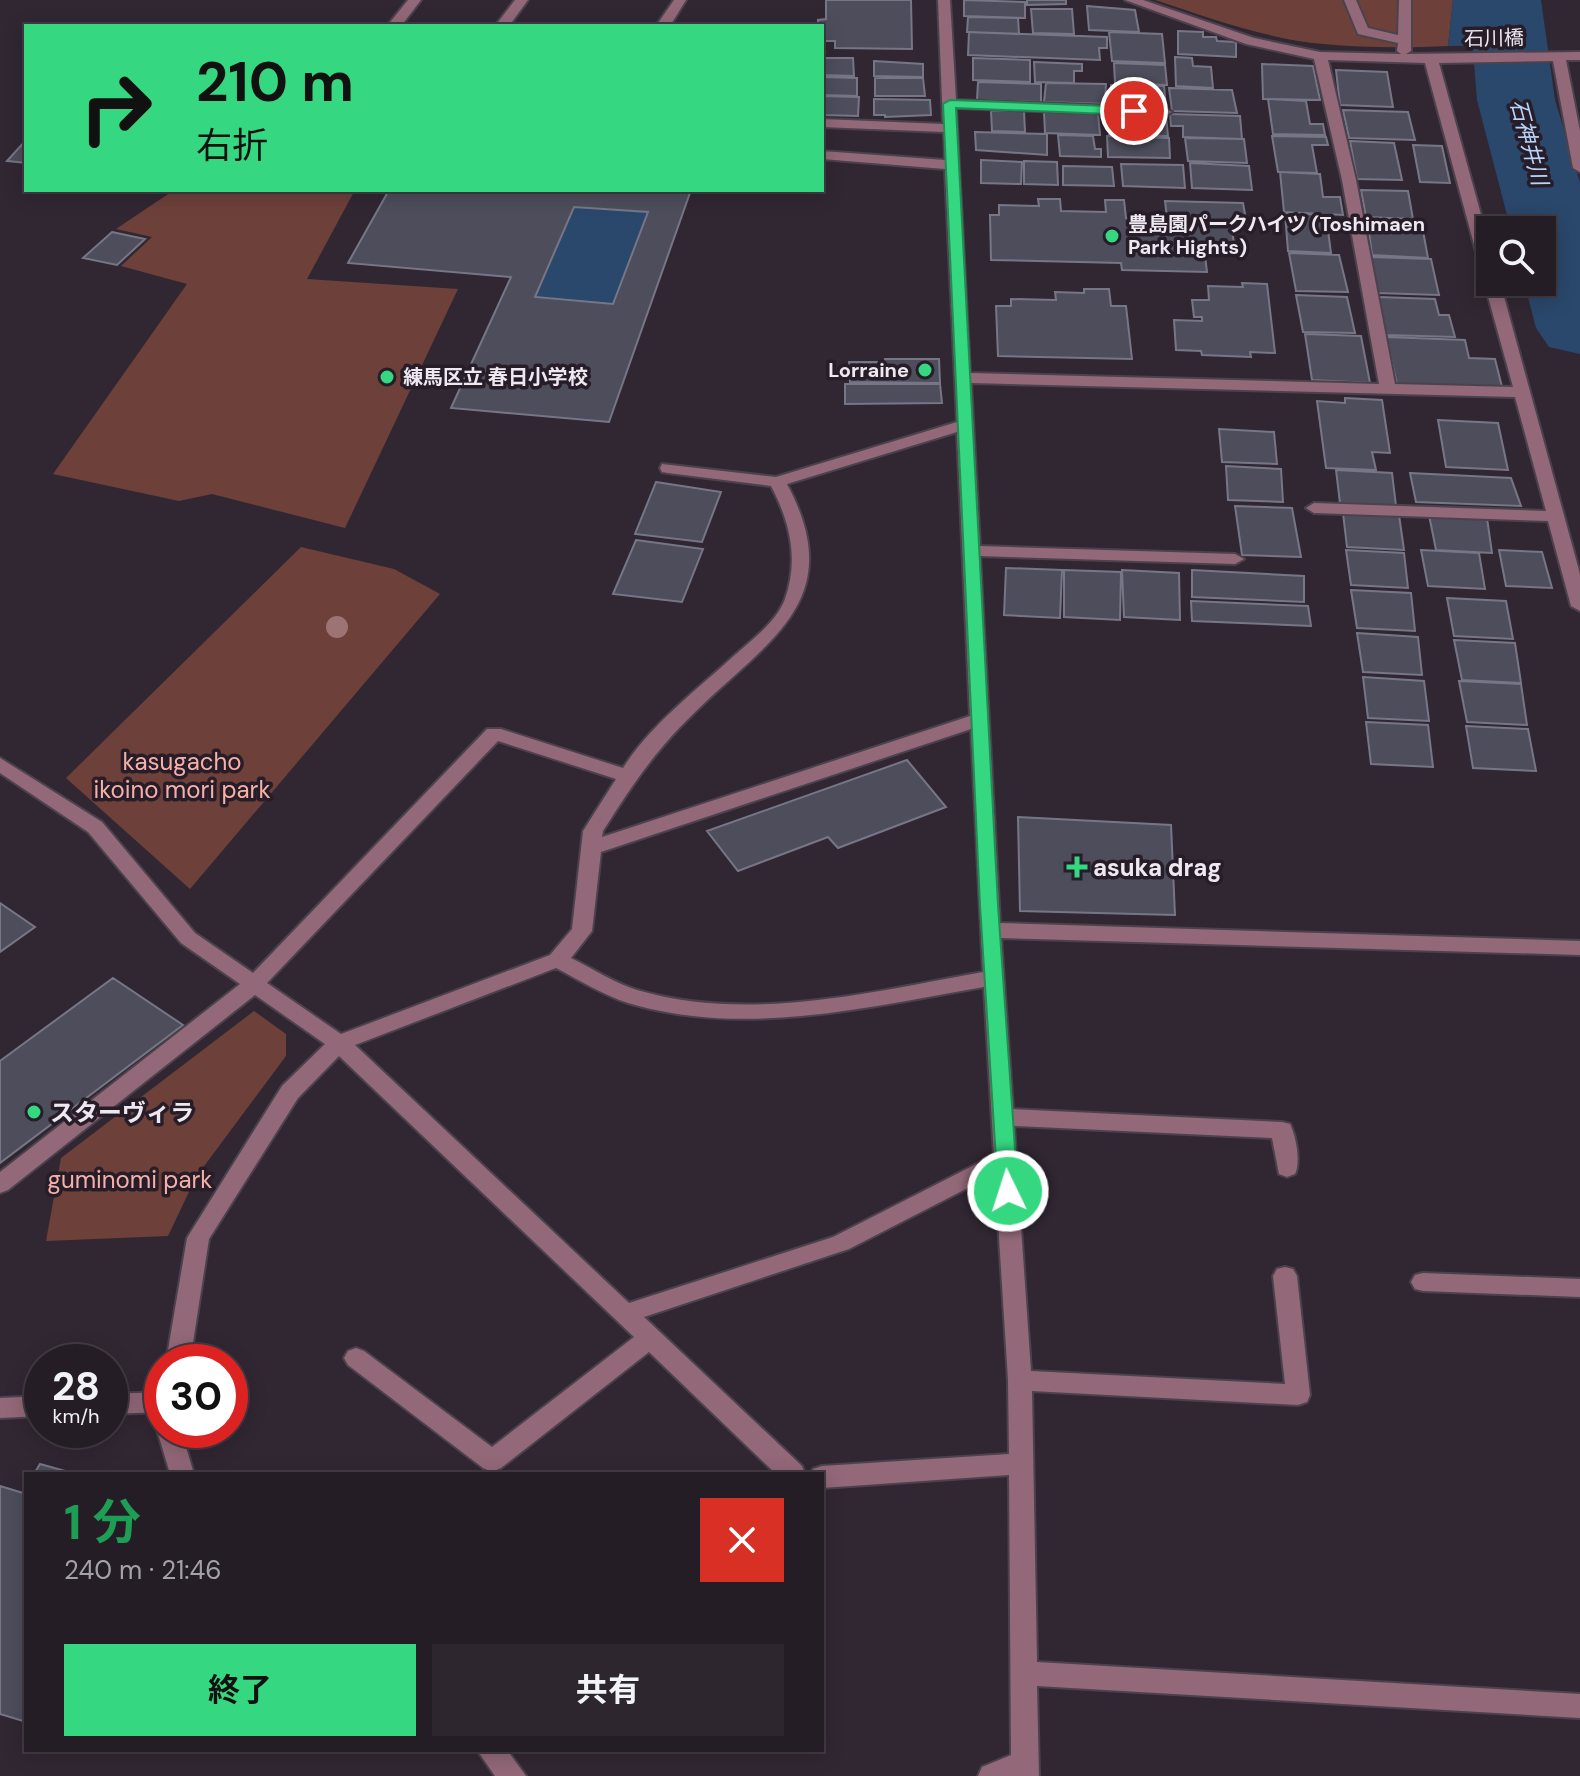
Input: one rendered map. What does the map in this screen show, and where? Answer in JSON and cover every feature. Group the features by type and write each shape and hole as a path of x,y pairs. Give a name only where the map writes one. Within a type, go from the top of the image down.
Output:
{"street":[{"path":"396,24 415,0"},
{"path":"504,24 522,0"},
{"path":"664,24 680,0"},
{"path":"944,0 979,720 1020,1380 1024,1770 992,1776"},
{"name":"石川橋","path":"1131,0 1251,41 1320,56 1404,59 1580,56"},
{"path":"1350,0 1363,31 1404,40"},
{"path":"1404,59 1405,0"},
{"path":"1320,56 1349,180 1388,390"},
{"path":"1559,57 1579,161"},
{"path":"1431,59 1476,223"},
{"path":"950,104 1165,112"},
{"path":"824,123 951,128"},
{"path":"824,155 953,165"},
{"path":"1496,296 1580,606"},
{"path":"962,378 1523,392"},
{"path":"668,468 777,482 963,425"},
{"path":"181,1344 198,1238 290,1092 339,1043 557,960 582,931 593,831 636,763 685,711 771,632 793,601 802,557 794,514 777,482"},
{"path":"1314,508 1556,516"},
{"path":"970,551 1235,559"},
{"path":"591,848 979,720"},
{"path":"0,1184 254,984 494,733 628,776"},
{"path":"0,764 95,827 188,938 339,1043 791,1472"},
{"path":"991,930 1580,948"},
{"path":"557,960 631,996 715,1012 820,1008 994,978"},
{"path":"1003,1117 1282,1130 1287,1168"},
{"path":"625,1314 841,1243 1006,1159"},
{"path":"1020,1380 1298,1395 1285,1276"},
{"path":"1423,1282 1580,1288"},
{"path":"356,1358 492,1461 650,1338"},
{"path":"0,1408 24,1407"},
{"path":"174,1448 181,1472"},
{"path":"824,1477 1020,1464"},
{"path":"1022,1673 1580,1706"},
{"path":"492,1752 512,1776"}],"green space":[{"path":"1155,0 1453,0 1448,46 1370,47 1281,38"},
{"path":"171,192 354,192 307,279 458,289 345,528 212,494 179,501 53,474 187,284 121,266 152,237 116,229"},
{"name":"kasugacho ikoino mori park","path":"301,547 394,569 440,594 190,889 66,778"},
{"name":"guminomi park","path":"254,1011 286,1034 286,1056 196,1177 168,1236 46,1241 61,1158"}],"water":[{"path":"1453,0 1538,0 1536,45 1448,46"},
{"path":"574,207 648,212 613,304 535,297"}],"building":[{"path":"826,0 911,0 912,49 835,48 835,41 824,41 824,24 818,24 818,20 826,19"},
{"path":"964,0 1025,2 1025,18 964,16"},
{"path":"1027,0 1066,0 1066,4 1027,5"},
{"path":"1087,6 1135,10 1139,32 1089,30"},
{"path":"1031,9 1072,9 1074,34 1033,33"},
{"path":"968,17 1018,18 1019,34 967,32"},
{"path":"1178,31 1203,32 1203,37 1236,42 1236,57 1178,54"},
{"path":"969,32 1107,37 1107,48 1099,48 1100,60 968,55"},
{"path":"1109,32 1162,34 1165,63 1112,61"},
{"path":"1175,57 1192,58 1193,66 1211,67 1213,88 1176,86"},
{"path":"824,58 853,58 854,76 824,75"},
{"path":"973,58 1030,60 1030,82 973,80"},
{"path":"874,61 923,64 923,77 874,76"},
{"path":"1034,62 1082,64 1082,71 1074,71 1074,83 1035,82"},
{"path":"1114,63 1165,65 1167,85 1115,83"},
{"path":"1262,64 1313,66 1320,100 1263,99"},
{"path":"1336,70 1387,72 1393,107 1340,105"},
{"path":"824,77 857,78 857,96 824,95"},
{"path":"875,78 923,78 925,96 875,96"},
{"path":"978,82 1041,84 1041,102 977,100"},
{"path":"1046,83 1106,84 1105,104 1044,102"},
{"path":"1111,85 1164,86 1166,107 1111,105"},
{"path":"1169,88 1232,90 1237,113 1172,111"},
{"path":"824,96 859,97 858,116 824,115"},
{"path":"874,99 930,100 931,115 874,115"},
{"path":"1268,99 1306,101 1310,124 1323,124 1325,135 1273,134"},
{"path":"1343,110 1408,112 1415,140 1349,138"},
{"path":"991,111 1024,111 1025,132 992,131"},
{"path":"1044,112 1098,114 1100,135 1045,133"},
{"path":"1170,114 1240,116 1242,139 1183,137 1183,126 1171,126"},
{"path":"1108,115 1166,116 1168,136 1109,135"},
{"path":"975,132 1047,134 1047,155 976,150"},
{"path":"1058,135 1093,136 1095,149 1101,149 1101,157 1060,156"},
{"path":"1107,136 1169,138 1170,158 1108,157"},
{"path":"1272,136 1326,137 1328,145 1312,145 1317,173 1278,172"},
{"path":"1185,138 1244,139 1247,163 1188,161"},
{"path":"1350,141 1394,143 1402,180 1357,179"},
{"path":"24,142 24,163 7,161"},
{"path":"1413,145 1442,146 1450,183 1420,182"},
{"path":"981,160 1022,162 1021,184 981,183"},
{"path":"1024,161 1057,162 1058,185 1024,184"},
{"path":"1190,163 1249,166 1252,190 1192,188"},
{"path":"1121,164 1183,165 1185,188 1123,186"},
{"path":"1063,166 1112,167 1114,186 1063,185"},
{"path":"1280,172 1320,174 1323,197 1340,197 1343,215 1284,212"},
{"path":"1361,190 1408,191 1413,219 1366,217"},
{"path":"388,192 690,192 609,422 451,408 511,277 348,263","holes":["574,207 648,212 613,304 535,297"]},
{"name":"豊島園パークハイツ (Toshimaen Park Hights)","path":"1038,199 1060,199 1061,211 1106,212 1105,200 1124,200 1126,218 1167,218 1165,201 1243,203 1247,225 1231,225 1235,249 1204,248 1207,272 1122,270 1121,263 991,260 990,215 999,215 999,205 1039,206"},
{"path":"1285,213 1326,215 1331,253 1288,251"},
{"path":"1367,217 1421,220 1428,258 1372,255"},
{"path":"112,232 145,239 117,265 83,258"},
{"path":"1289,253 1339,255 1348,292 1296,291"},
{"path":"1371,257 1431,259 1439,295 1377,293"},
{"path":"1242,283 1267,284 1275,353 1250,352 1251,357 1202,355 1201,351 1176,350 1174,320 1202,321 1202,317 1194,317 1192,300 1209,300 1208,286 1243,287"},
{"path":"1084,289 1109,289 1111,306 1126,306 1132,359 998,356 996,306 1011,306 1011,299 1056,300 1055,292 1084,293"},
{"path":"1296,295 1347,297 1355,333 1303,332"},
{"path":"1379,297 1435,299 1439,315 1449,315 1455,337 1386,335"},
{"path":"1305,334 1361,336 1370,383 1312,380"},
{"path":"1386,337 1465,340 1469,358 1495,359 1502,387 1397,384"},
{"path":"885,359 939,359 940,383 850,382 849,362 884,362"},
{"path":"845,384 940,384 942,403 845,404"},
{"path":"1345,398 1382,400 1390,453 1372,452 1376,470 1326,468 1317,401 1345,403"},
{"path":"1438,420 1498,423 1508,470 1446,467"},
{"path":"1219,429 1274,432 1277,464 1222,462"},
{"path":"1226,466 1281,469 1283,502 1228,500"},
{"path":"1336,470 1392,473 1396,506 1340,503"},
{"path":"1410,473 1511,478 1521,506 1416,502"},
{"path":"656,482 721,492 702,542 635,534"},
{"path":"1235,506 1292,508 1301,557 1242,555"},
{"path":"1343,513 1399,515 1404,550 1347,547"},
{"path":"1429,515 1487,518 1492,553 1436,550"},
{"path":"636,540 703,549 682,602 613,594"},
{"path":"1346,550 1404,553 1408,588 1351,585"},
{"path":"1421,550 1479,553 1485,589 1428,586"},
{"path":"1499,550 1542,552 1552,588 1506,586"},
{"path":"1006,568 1062,570 1060,618 1004,615"},
{"path":"1064,570 1121,572 1120,620 1064,617"},
{"path":"1122,570 1179,573 1180,620 1124,617"},
{"path":"1192,570 1304,576 1304,602 1192,597"},
{"path":"1351,590 1411,593 1415,631 1357,628"},
{"path":"1447,598 1506,601 1513,639 1454,636"},
{"path":"1191,601 1308,606 1311,626 1192,621"},
{"path":"1357,633 1418,637 1422,675 1363,672"},
{"path":"1454,640 1515,643 1521,683 1462,680"},
{"path":"1363,677 1424,681 1429,721 1368,718"},
{"path":"1459,681 1521,684 1527,725 1467,722"},
{"path":"1366,722 1428,725 1433,767 1371,764"},
{"path":"1466,726 1528,729 1536,771 1473,768"},
{"path":"907,760 946,807 838,848 828,837 738,871 707,831"},
{"path":"1018,817 1171,825 1175,915 1020,911"},
{"path":"0,903 35,927 0,952"},
{"name":"スターヴィラ","path":"113,978 183,1025 0,1163 0,1061"},
{"path":"40,1464 69,1472 35,1472"},
{"path":"0,1486 24,1491 24,1721 0,1714"}],"waterway":[{"name":"石神井川","path":"1505,0 1516,100 1580,328"}],"place":[{"name":"豊島園パークハイツ (Toshimaen Park Hights)","path":"1112,236"},
{"name":"Lorraine","path":"925,370"},
{"name":"練馬区立 春日小学校","path":"387,377"},
{"name":"asuka drag","path":"1077,867"},
{"name":"スターヴィラ","path":"34,1112"}],"route":[{"path":"1008,1191 963,425 950,104 1134,111"}]}
